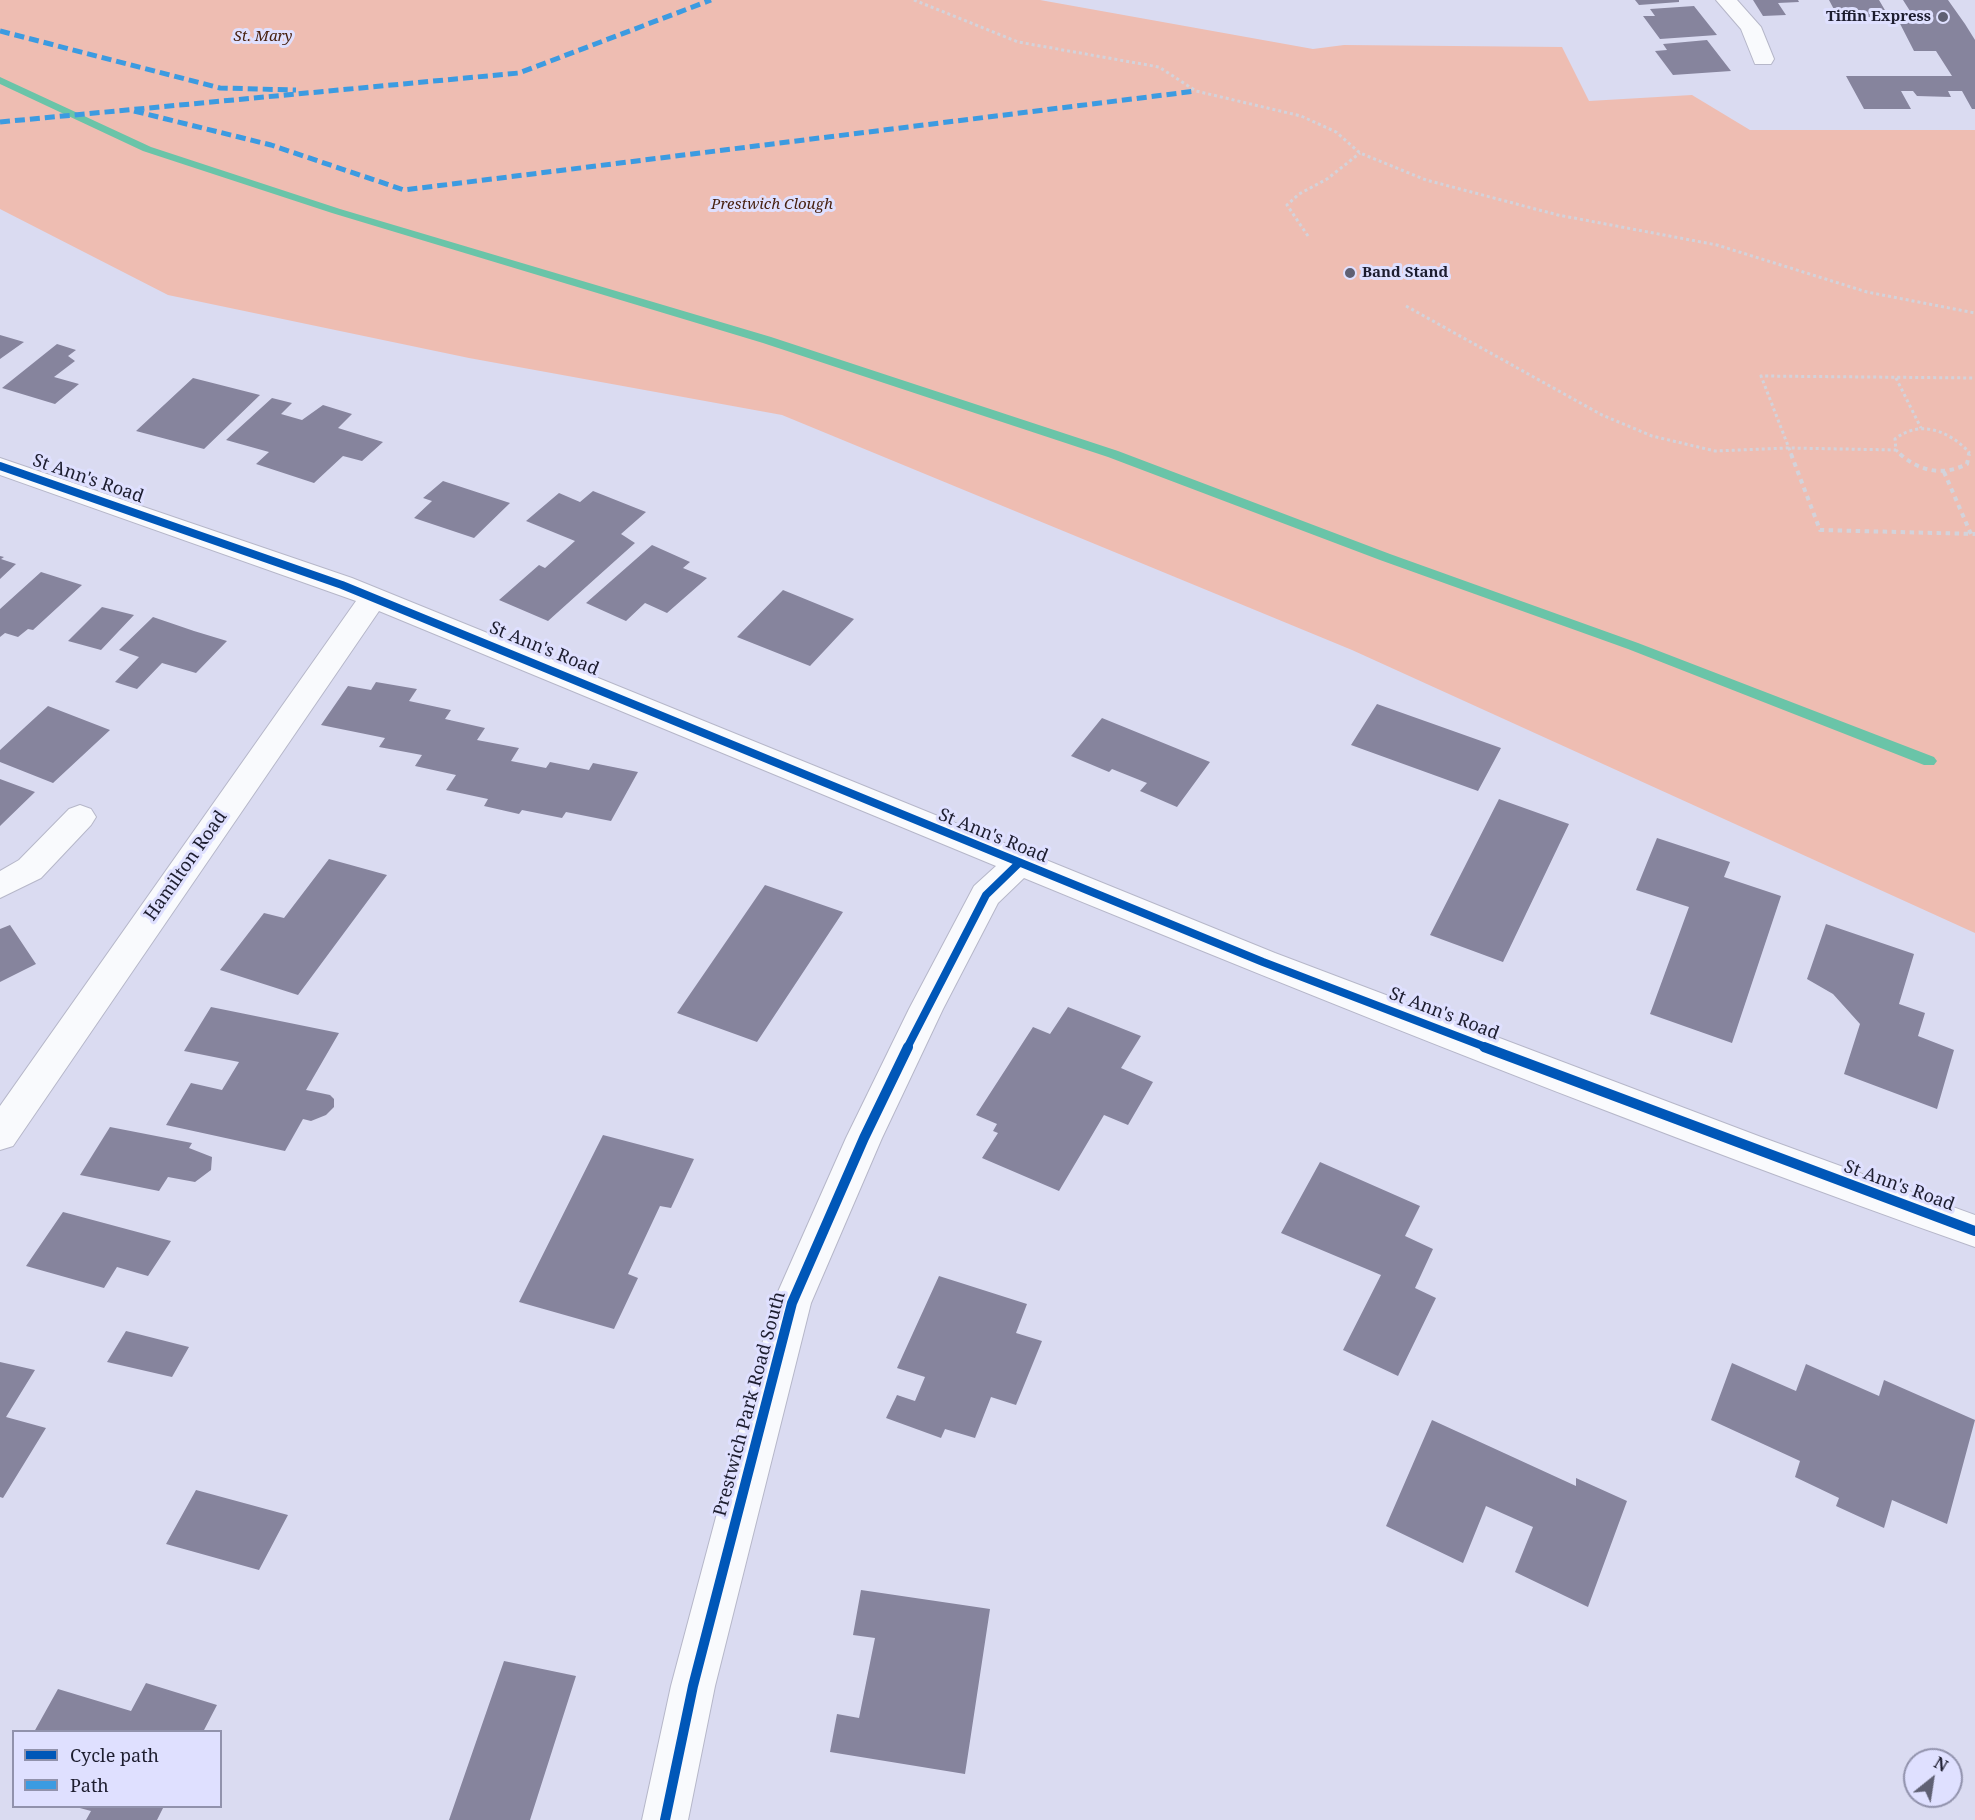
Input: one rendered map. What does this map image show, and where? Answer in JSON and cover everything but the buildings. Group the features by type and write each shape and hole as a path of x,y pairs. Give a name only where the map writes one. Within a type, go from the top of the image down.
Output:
{"street":[{"path":"1726,0 1751,27 1763,59"},
{"name":"St Ann's Road","path":"0,466 373,598 535,662 1018,864 1263,962 1737,1144 1975,1231"},
{"name":"Hamilton Road","path":"0,1135 373,598"},
{"path":"0,886 30,869 80,817"},
{"name":"Prestwich Park Road South","path":"665,1820 693,1686 792,1303 864,1138 926,1009 986,895 1018,864"}],"path":[{"path":"914,0 1018,42 1091,53 1158,67 1196,92 1301,116 1336,132 1360,153 1426,180 1558,215 1717,245 1867,292 1975,313"},
{"path":"1308,236 1287,205 1292,197 1323,182 1348,159 1360,153"},
{"path":"1406,306 1602,415 1652,436 1715,451 1788,448 1896,450"},
{"path":"1944,472 1973,534 1820,530 1761,376 1975,378"},
{"path":"1896,378 1921,428"},
{"path":"1969,452 1967,464 1958,470 1944,472 1924,470 1907,462 1896,450 1895,439 1906,430 1921,428 1939,430 1957,438 1969,452 1975,452"}],"green space":[{"name":"Prestwich Clough","path":"0,0 1040,0 1313,49 1344,45 1562,47 1589,101 1692,95 1750,130 1975,130 1975,933 1352,650 782,415 469,358 168,295 0,209"}],"waterway":[{"path":"0,80 147,149 336,211 767,340 1113,454 1385,557 1633,646 1929,761"}],"marked path":[{"path":"0,122 519,73 711,0"},
{"path":"0,31 220,88 296,90"},
{"path":"134,111 271,145 404,190 1196,91"}],"cycle path":[{"path":"0,466 342,585 1263,962 1748,1148 1975,1231"},
{"path":"665,1820 693,1686 792,1303 864,1138 926,1009 986,895 1018,864"}],"place":[{"name":"Tiffin Express","path":"1943,17"},
{"name":"Band Stand","path":"1350,273"}],"park label":[{"name":"St. Mary","path":"263,37"}]}
